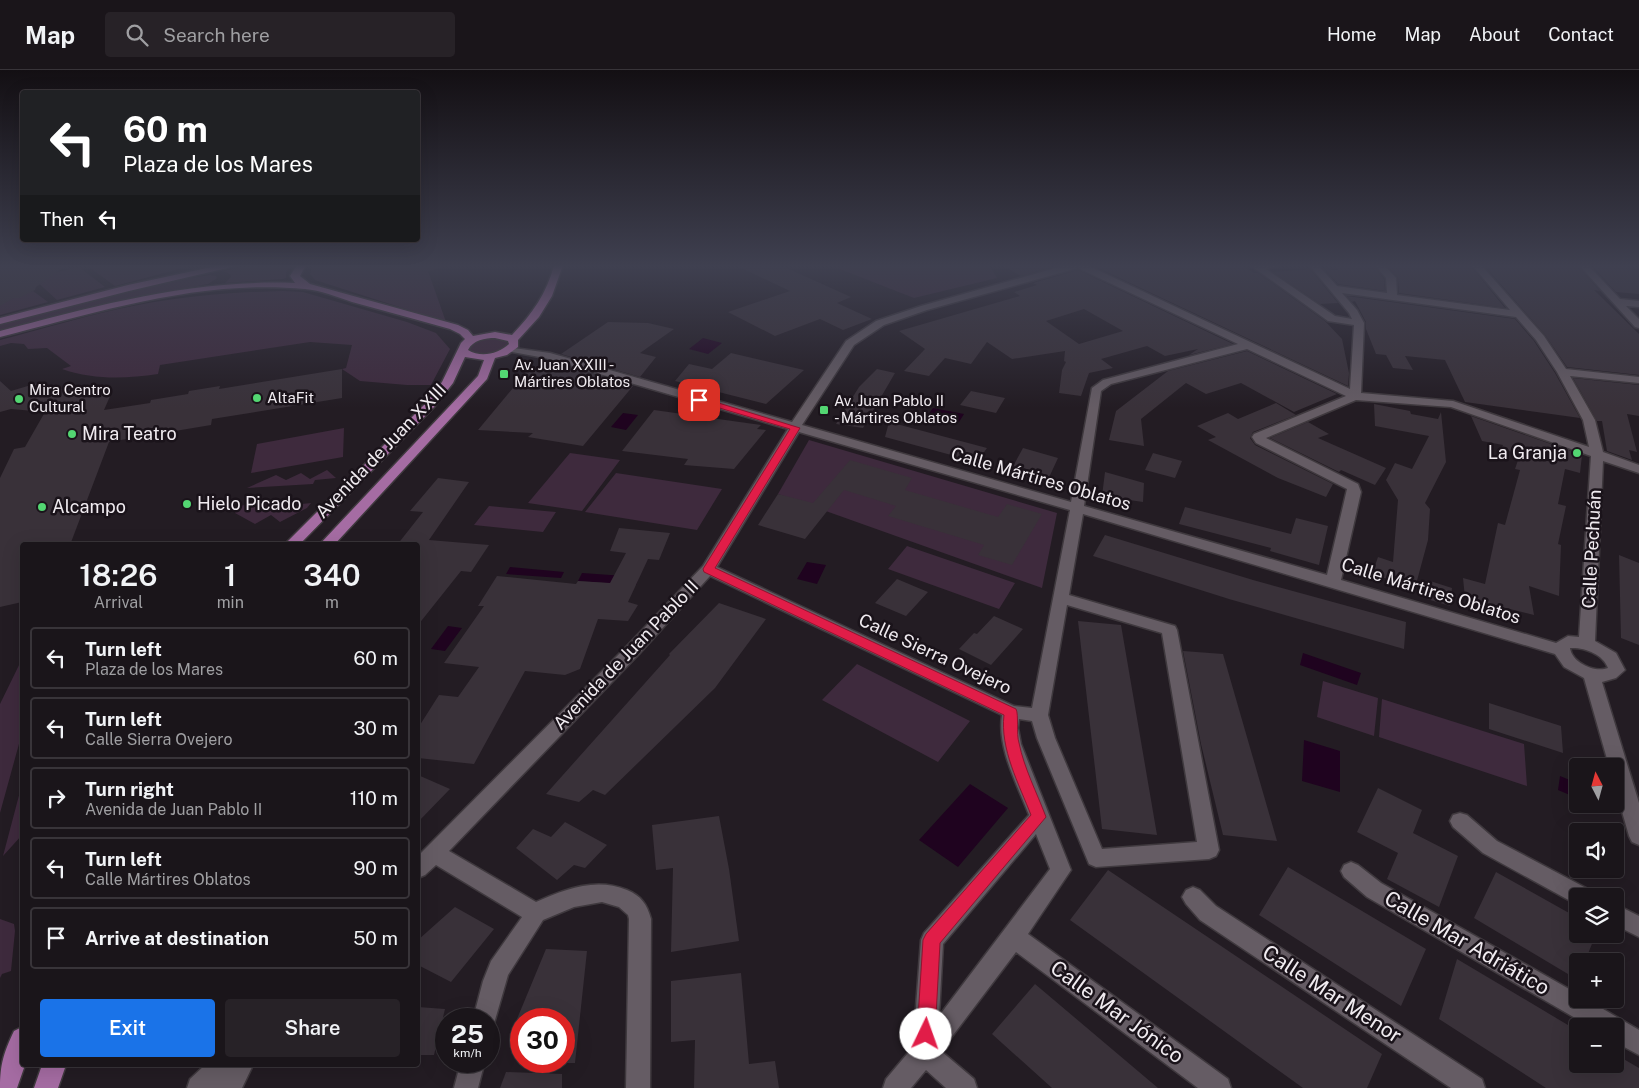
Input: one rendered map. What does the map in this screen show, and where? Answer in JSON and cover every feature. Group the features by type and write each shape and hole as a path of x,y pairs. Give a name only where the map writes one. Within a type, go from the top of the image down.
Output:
{"main road":[{"path":"0,320 30,313"},
{"path":"0,334 86,313"},
{"path":"402,313 454,327 469,336 471,340 495,334 512,344"},
{"path":"463,351 473,356 491,356 512,344 538,313"},
{"name":"Avenida de Juan XXIII","path":"294,542 430,405 447,383 463,351 463,347 471,340"},
{"name":"Avenida de Juan XXIII","path":"329,542 483,377 491,356"},
{"path":"6,1088 20,1045"},
{"path":"46,1088 53,1067"}],"street":[{"name":"Avenida de Juan Pablo II","path":"420,867 633,650 708,569 850,343 880,323 911,313"},
{"path":"1178,313 1355,396 1453,404 1639,469"},
{"path":"1323,313 1332,319 1359,323"},
{"path":"1354,313 1359,323 1355,396"},
{"path":"1507,313 1517,314"},
{"path":"1628,313 1639,325"},
{"name":"Calle Pechuán","path":"1517,314 1540,338 1562,372 1589,420 1597,454 1587,644"},
{"name":"Calle Mártires Oblatos","path":"512,344 795,428 1333,581 1560,650"},
{"path":"1061,598 1169,630 1209,850 1096,858 1046,738 1039,715 1077,509 1096,390 1107,382 1248,345"},
{"path":"1562,372 1639,380"},
{"path":"1333,581 1354,492 1353,487 1260,440 1258,437 1355,396"},
{"name":"Calle Sierra Ovejero","path":"708,569 1011,712 1039,715"},
{"path":"1568,642 1587,644 1610,656 1616,663 1617,670 1612,674 1603,676 1591,674 1566,660 1560,650 1568,642"},
{"path":"1591,674 1639,836"},
{"path":"895,1088 925,1053 1014,937 1061,870 1012,744 1009,728 1011,712"},
{"path":"925,1053 932,940 1039,817"},
{"path":"1460,821 1490,847 1569,890"},
{"path":"434,853 535,913"},
{"name":"Calle Mar Adriático","path":"1351,871 1374,890 1597,1018"},
{"path":"488,1008 498,970 507,954 529,926 535,913 564,900 594,892 621,896 638,910 640,919 638,1088"},
{"name":"Calle Mar Menor","path":"1193,897 1208,913 1473,1088"},
{"path":"1624,919 1639,927"},
{"name":"Calle Mar Jónico","path":"1014,937 1219,1088"},
{"path":"1624,1034 1639,1042"},
{"path":"925,1053 965,1088"},
{"path":"199,1088 220,1067"},
{"path":"229,1088 241,1067"},
{"path":"466,1088 470,1073"}],"shaded area":[{"path":"45,313 76,313 0,332 0,324"},
{"path":"105,313 374,313 436,333 450,349 431,385 407,385 360,381 342,369 346,368 352,345 310,342 160,365 158,374 122,378 98,377 62,369 71,366 47,348 28,349 24,344 11,343 0,346 0,340"},
{"path":"416,313 443,313 446,322"},
{"path":"489,337 509,341 510,345 495,352 485,354 474,353 469,350 471,343"},
{"path":"703,338 722,343 708,354 689,349"},
{"path":"933,408 964,414 959,422 928,415"},
{"path":"623,413 638,415 626,430 611,427"},
{"path":"344,428 343,457 251,473 257,444"},
{"path":"809,440 1057,513 1042,588 778,494"},
{"path":"570,453 620,460 582,511 528,503"},
{"path":"327,470 336,478 315,480 313,484 247,488 276,475 286,480 301,473 310,479"},
{"path":"616,473 722,489 697,530 585,512"},
{"path":"295,500 293,505 311,503 307,508 280,522 271,515 255,524 235,513 236,506"},
{"path":"489,506 556,512 543,532 474,525"},
{"path":"907,546 1015,583 999,609 888,569"},
{"path":"807,562 826,565 817,584 797,579"},
{"path":"510,567 564,572 561,578 506,574"},
{"path":"582,573 639,577 636,585 578,581"},
{"path":"448,626 462,628 445,651 431,649"},
{"path":"1303,653 1361,673 1357,685 1300,665"},
{"path":"20,663 20,740 0,813 0,704"},
{"path":"857,664 970,721 938,762 822,700"},
{"path":"1323,681 1378,698 1374,736 1317,717"},
{"path":"1382,699 1524,744 1527,786 1379,737"},
{"path":"1304,740 1340,751 1340,792 1302,781"},
{"path":"1560,776 1569,780 1569,795 1558,790"},
{"path":"970,784 1008,808 958,867 919,840"},
{"path":"20,792 20,837 3,856"},
{"path":"0,919 14,924 15,931 11,971 2,974 0,978"}],"building":[{"path":"729,313 858,313 872,319 843,330 820,319 775,336"},
{"path":"963,313 1073,313 1046,321 1079,344 1123,331 1090,313 1167,313 1233,344 1189,355 1198,349 1165,356 1147,346 1101,359 1113,368 1089,373 1081,396 1059,393 1062,370 1066,362 1064,361 1065,351 1012,359 987,342 971,364 945,358 929,376 904,371 925,349 899,331"},
{"path":"1193,313 1313,313 1325,321 1342,339 1349,373 1348,386"},
{"path":"1361,313 1468,313 1515,319 1534,341 1555,373 1580,418 1465,402 1445,360 1405,356 1413,370 1393,368 1386,355 1376,354 1366,329 1366,322"},
{"path":"1525,313 1617,313 1639,334 1639,375 1567,367 1545,335"},
{"path":"608,322 648,323 674,329 640,353 656,357 640,377 561,354"},
{"path":"1247,351 1337,394 1294,412 1241,383 1206,394 1186,383 1141,419 1144,446 1109,440 1116,411 1168,371"},
{"path":"731,353 804,370 766,404 675,381 689,364 712,369"},
{"path":"550,361 633,386 583,446 528,437 533,433 478,430 528,370 537,371"},
{"path":"342,369 342,398 212,419 211,425 109,442 71,542 20,542 20,602 0,607 0,478 14,449 25,447 45,412 11,409 0,412 0,381 11,391 41,382 55,388 111,394 104,410 150,403 151,400 188,394 189,391 220,386 219,389"},
{"path":"877,369 895,373 863,428 836,424 859,387"},
{"path":"1573,378 1639,385 1639,416 1627,414 1637,452 1629,450 1632,460 1607,451 1602,421 1597,421"},
{"path":"971,391 1005,398 996,413 960,405"},
{"path":"1276,403 1296,415 1253,432 1250,438 1255,445 1333,484 1326,497 1278,478 1208,440 1216,437 1197,426 1228,413 1238,419"},
{"path":"1374,404 1438,419 1441,412 1446,462 1425,503 1430,509 1428,540 1415,588 1372,574 1378,557 1393,562 1398,500 1386,480 1395,463 1412,469 1429,436 1375,426"},
{"path":"654,410 761,425 757,429 766,430 734,469 684,465 688,459 622,451"},
{"path":"1471,416 1582,455 1580,473 1565,469 1558,504 1566,506 1558,544 1561,545 1559,596 1529,586 1534,615 1465,598 1463,578 1485,584 1498,523 1505,525 1520,470 1515,469 1520,454 1501,449 1503,445 1482,441"},
{"path":"889,422 987,448 977,462 885,437"},
{"path":"1308,422 1329,434 1318,438 1386,468 1375,485 1341,470 1339,472 1270,438"},
{"path":"1023,448 1058,458 1046,484 1011,470"},
{"path":"1153,453 1182,461 1175,478 1145,470"},
{"path":"850,460 912,478 905,490 998,517 1007,504 1042,514 1012,565 978,555 984,545 888,516 896,506 844,490 805,539 758,525 778,494 813,503"},
{"path":"1105,472 1144,483 1143,502 1102,496"},
{"path":"438,478 469,482 429,540 489,545 471,572 461,571 420,622 420,542 399,542 423,512 410,511"},
{"path":"1185,507 1291,534 1296,518 1328,526 1319,565 1270,551 1271,548 1179,524"},
{"path":"619,528 670,533 659,560 648,559 628,602 638,605 628,621 598,619 580,669 565,675 525,671 474,764 420,758 420,725 439,695 458,697 479,667 444,663 484,606 478,606 497,576 576,584 578,581 610,583 626,553 610,551"},
{"path":"1105,535 1253,580 1406,622 1404,649 1229,599 1093,556"},
{"path":"1619,555 1639,563 1639,645 1621,638"},
{"path":"897,579 928,592 906,616 875,603"},
{"path":"1430,581 1452,588 1450,606 1427,599"},
{"path":"719,603 766,619 715,688 605,795 593,790 579,802 546,794 669,654"},
{"path":"994,616 1023,629 991,665 959,649"},
{"path":"1078,621 1121,625 1157,835 1102,829"},
{"path":"1183,651 1223,654 1277,841 1223,835 1201,744"},
{"path":"1489,703 1561,726 1563,753 1489,729"},
{"path":"420,776 450,789 420,820"},
{"path":"1378,788 1422,810 1413,833 1458,856 1439,907 1387,879 1398,853 1357,832"},
{"path":"719,816 729,869 739,941 671,952 673,868 656,870 652,825"},
{"path":"565,822 607,845 585,868 574,865 557,880 516,848 533,829 551,837"},
{"path":"1288,867 1426,949 1401,1006 1259,915"},
{"path":"1108,870 1382,1054 1367,1088 1303,1088 1070,920"},
{"path":"1496,872 1569,913 1569,943 1592,943 1588,953 1569,953 1569,975 1474,918"},
{"path":"455,907 494,929 451,982 420,966 420,938"},
{"path":"546,949 587,951 575,1063 575,1008 522,1008"},
{"path":"1457,959 1569,1026 1569,1073 1624,1073 1624,1059 1639,1068 1639,1088 1546,1088 1439,1019"},
{"path":"741,973 749,1064 775,1061 779,1088 694,1088 695,1040 671,1042 671,981"},
{"path":"1035,984 1158,1088 1052,1088 992,1034"},
{"path":"420,1007 435,1008 434,1055 420,1055"},
{"path":"506,1072 562,1074 562,1088 500,1088"}],"place":[{"name":"Av. Juan XXIII - Mártires Oblatos","path":"504,374"},
{"name":"AltaFit","path":"257,398"},
{"name":"Mira Centro Cultural","path":"19,399"},
{"name":"Av. Juan Pablo II - Mártires Oblatos","path":"824,410"},
{"name":"Mira Teatro","path":"72,434"},
{"name":"La Granja","path":"1577,453"},
{"name":"Hielo Picado","path":"187,504"},
{"name":"Alcampo","path":"42,507"}],"route":[{"path":"699,400 795,428 708,569 1011,712 1009,728 1012,744 1039,817 932,940 926,1034"}]}
